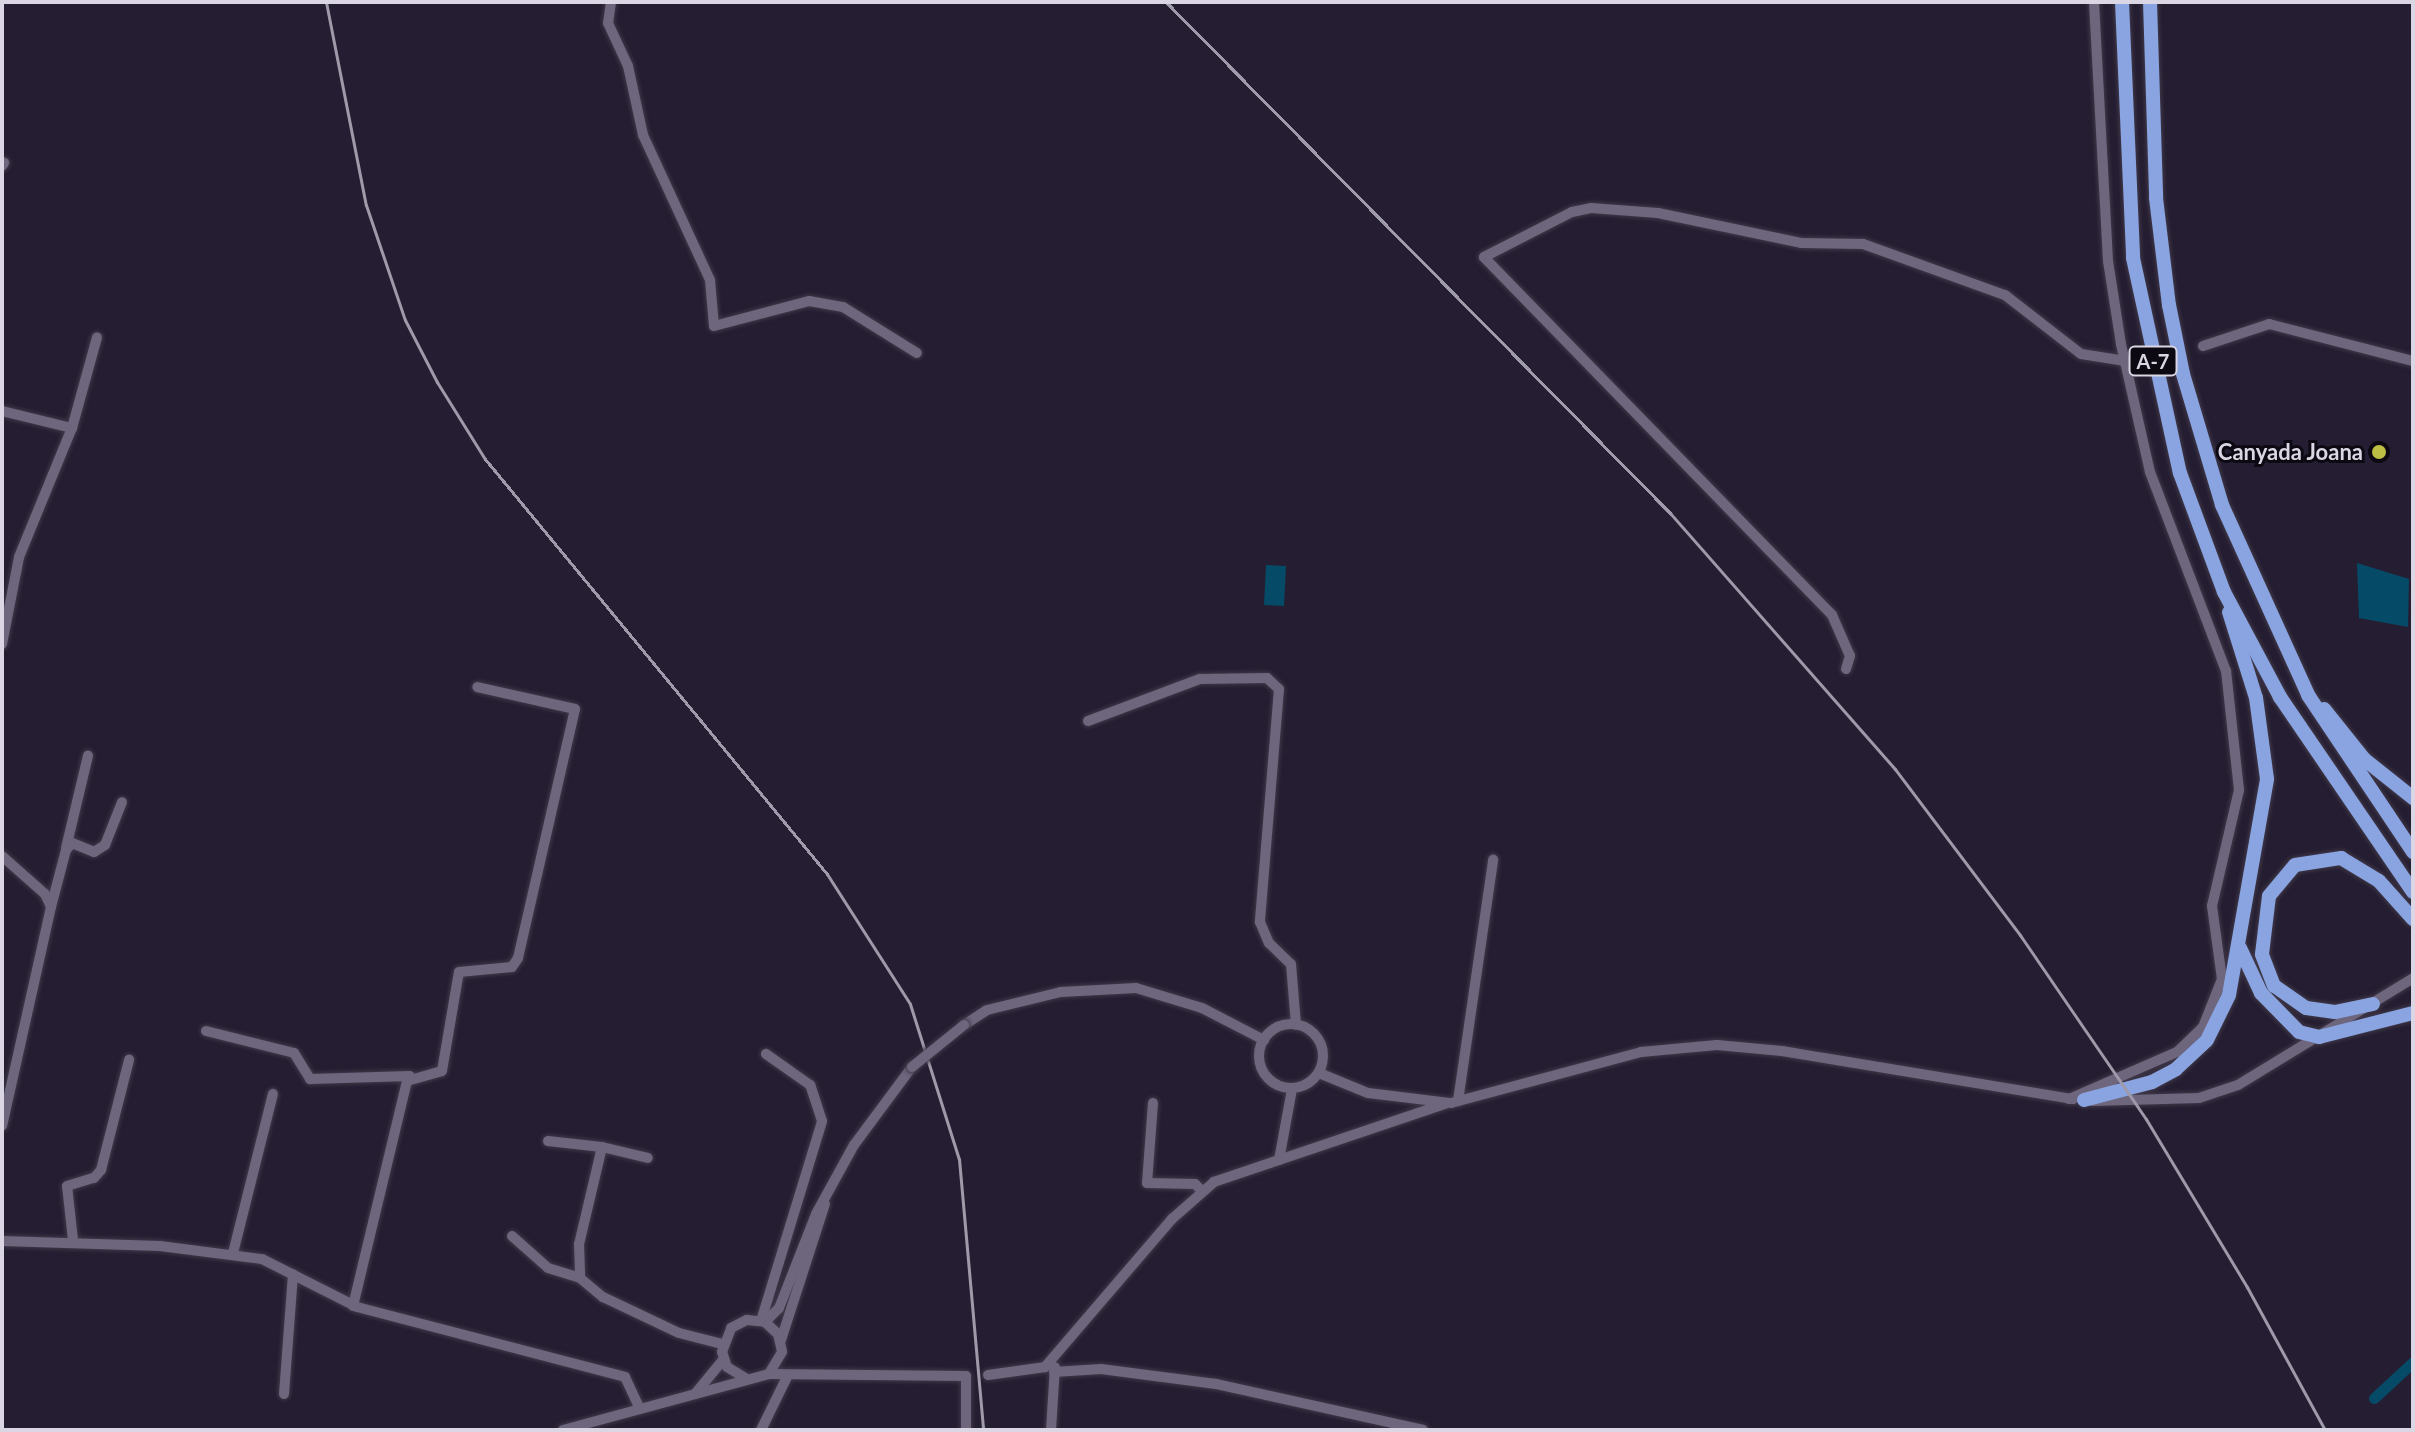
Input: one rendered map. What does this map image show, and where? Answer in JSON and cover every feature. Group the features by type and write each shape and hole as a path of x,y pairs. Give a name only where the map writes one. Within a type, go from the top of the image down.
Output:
{"highway":[{"name":"A-7","path":"2122,2 2133,258 2180,473 2224,592 2332,780 2413,892"},
{"name":"A-7","path":"2150,2 2156,198 2183,374 2222,505 2308,695 2413,852"},
{"path":"2076,1100 2152,1082 2195,1053 2219,1022 2240,947 2262,821 2265,740 2224,592"},
{"path":"2308,695 2375,769 2413,798"},
{"path":"2373,1004 2335,1012 2306,1008 2274,986 2262,954 2269,896 2295,865 2341,858 2379,881 2413,919"},
{"path":"2240,947 2274,1011 2299,1032 2319,1037 2413,1013"}],"street":[{"path":"611,2 608,23 628,66 643,135 710,280 714,326 809,301 843,307 917,353"},
{"path":"2076,1100 2177,1052 2203,1027 2222,979 2212,906 2239,790 2226,671 2150,472 2125,361 2108,261 2094,2"},
{"path":"1846,669 1850,656 1832,615 1484,257 1572,212 1591,208 1658,213 1801,243 1863,244 1993,289 2081,354 2125,361"},
{"path":"2203,346 2269,324 2413,361"},
{"path":"2,644 19,557 72,428 97,337"},
{"path":"2,411 72,428"},
{"path":"1088,721 1200,679 1267,678 1279,689 1260,922 1269,943 1291,964 1296,1025"},
{"path":"206,1031 294,1053 310,1079 410,1076 442,1071 459,972 512,967 518,958 575,709 477,687"},
{"path":"2,1126 88,756"},
{"path":"66,850 72,843 94,852 105,845 122,802"},
{"path":"2,856 45,894 51,907"},
{"path":"1454,1102 1493,860"},
{"path":"988,1375 1045,1367 1202,1191 1279,1160 1454,1102 1641,1052 1717,1045 1782,1051 2076,1100 2199,1098 2238,1085 2413,978"},
{"path":"747,1379 732,1373 723,1360 722,1344 738,1323 763,1322 783,1300 826,1198 854,1145 912,1067 964,1025 987,1010 1061,992 1136,988 1202,1008 1264,1040"},
{"path":"1292,1089 1266,1076 1259,1059 1264,1040 1281,1026 1296,1025 1319,1040 1319,1073"},
{"path":"763,1322 822,1121 810,1085 766,1054"},
{"path":"73,1240 67,1186 94,1178 101,1170 129,1060"},
{"path":"1319,1073 1368,1093 1454,1102"},
{"path":"1279,1160 1292,1089 1319,1073"},
{"path":"353,1306 410,1076"},
{"path":"233,1253 273,1094"},
{"path":"1153,1103 1147,1183 1195,1184 1202,1191"},
{"path":"548,1141 602,1147 648,1158"},
{"path":"580,1278 579,1244 602,1147"},
{"path":"769,1374 780,1360 781,1343 826,1198"},
{"path":"512,1236 548,1268 580,1278 603,1297 679,1333 722,1344"},
{"path":"2,1241 73,1240 233,1253 293,1274 353,1306 625,1377 640,1409"},
{"path":"284,1394 293,1274"},
{"path":"763,1322 781,1343"},
{"path":"1051,1430 1055,1357"},
{"path":"695,1394 723,1360"},
{"path":"1054,1372 1101,1369 1216,1384 1423,1430"},
{"path":"563,1430 769,1374 966,1376 966,1430"},
{"path":"761,1430 788,1375"}],"water":[{"path":"2357,563 2409,579 2408,627 2359,618"},
{"path":"1266,565 1286,566 1284,606 1264,605"}],"waterway":[{"path":"2374,1398 2413,1362"}],"railway":[{"path":"326,2 366,205 405,320 437,382 485,459 827,874 910,1004 959,1159 983,1430"},
{"path":"1166,2 1670,513 1895,769 2020,935 2146,1119 2247,1287 2325,1430"}],"place":[{"name":"Canyada Joana","path":"2379,452"}]}
